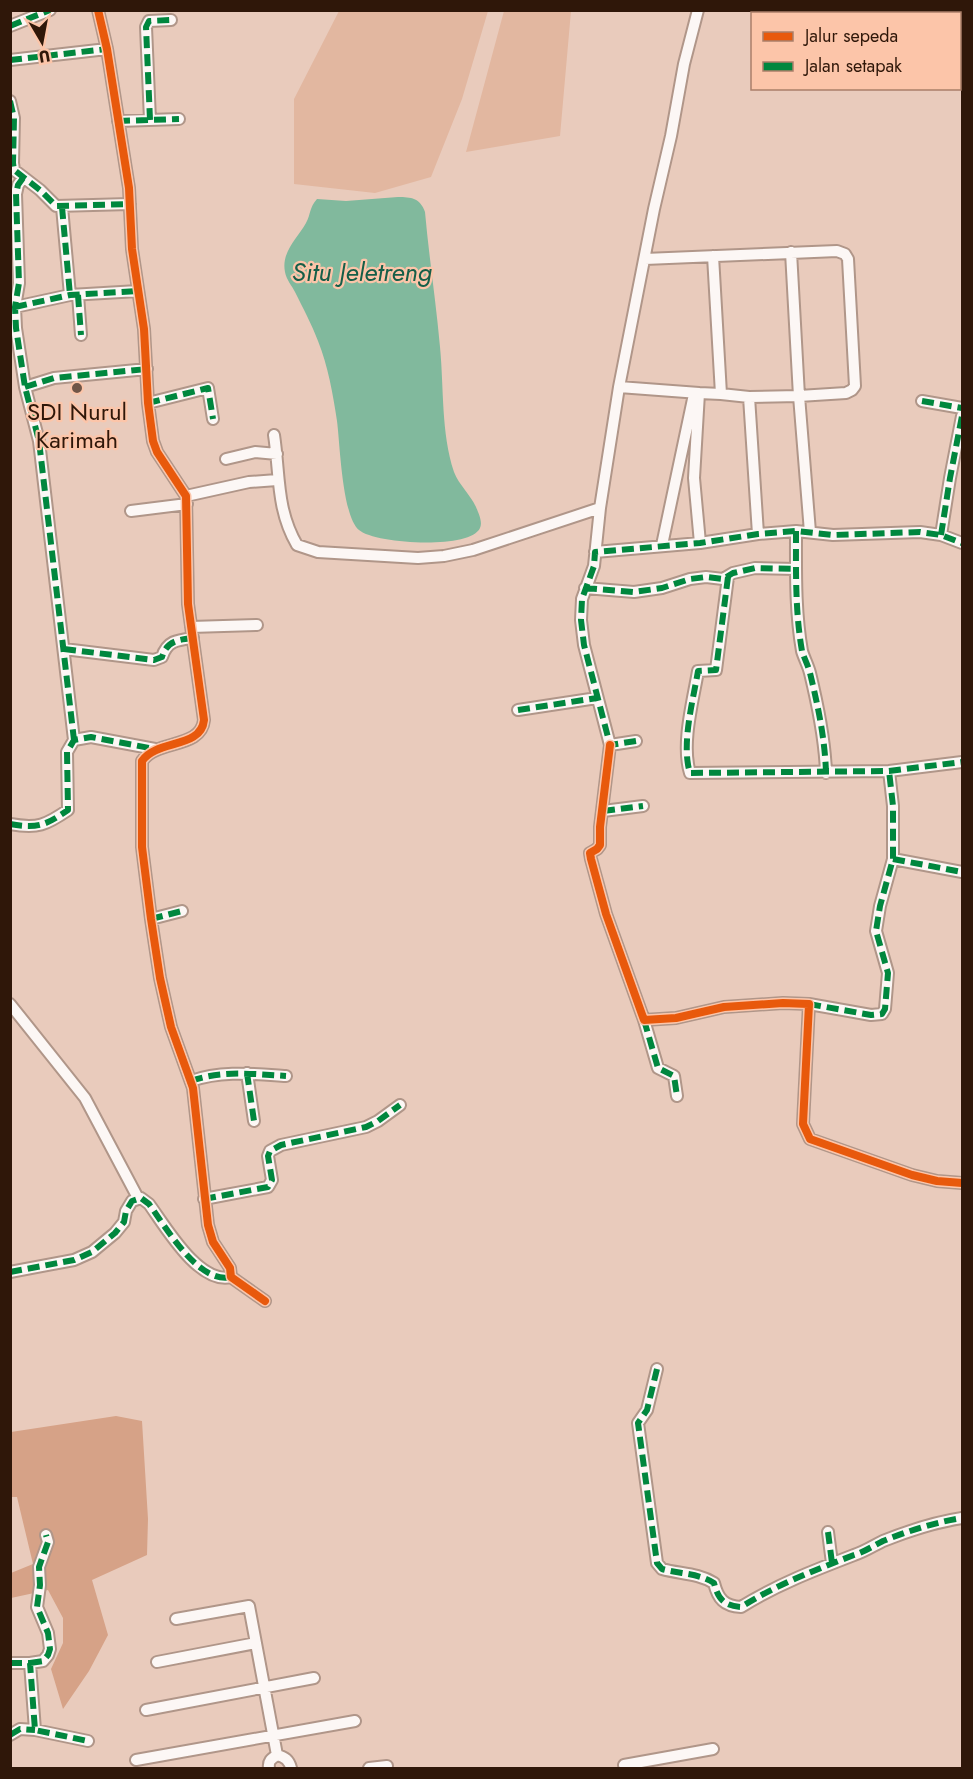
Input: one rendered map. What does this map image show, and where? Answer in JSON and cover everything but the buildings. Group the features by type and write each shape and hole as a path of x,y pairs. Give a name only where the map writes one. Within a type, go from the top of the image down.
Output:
{"street":[{"path":"10,26 50,10"},
{"path":"98,10 107,50 130,204 132,249 147,369 148,403 156,452 186,500 188,604 199,677 203,727 195,737 155,749 142,761 142,847 151,919 160,978 171,1027 194,1093 204,1199 213,1242 230,1268 231,1277 265,1301"},
{"path":"677,1096 674,1076 658,1068 644,1020 609,924 591,860 590,853 600,845 610,745 584,645 581,620 585,588 594,566 600,508 619,387 684,64 698,10"},
{"path":"150,120 146,27 149,21 171,20"},
{"path":"10,60 107,50"},
{"path":"10,101 13,167 56,207 130,204"},
{"path":"118,121 179,119"},
{"path":"10,824 23,826 47,824 69,810 67,752 74,740 39,441 25,387 15,319 20,283 13,214 18,185 23,178"},
{"path":"62,207 81,335"},
{"path":"619,387 749,397 799,396 846,393 852,390 856,380 848,259 845,254 837,251 791,252 645,259"},
{"path":"791,252 810,532"},
{"path":"713,256 721,394"},
{"path":"15,307 74,295 138,291"},
{"path":"25,387 54,378 147,369"},
{"path":"148,403 208,388 213,419"},
{"path":"697,393 694,478 700,543"},
{"path":"662,545 697,393"},
{"path":"749,397 759,534"},
{"path":"922,401 963,408"},
{"path":"941,535 962,417"},
{"path":"274,435 277,480 290,534 297,545 318,552 418,558 458,554 600,508"},
{"path":"226,459 255,452 277,454"},
{"path":"131,512 186,500 232,485 277,480"},
{"path":"595,552 700,543 796,531 832,535 920,532 941,535 963,543"},
{"path":"796,531 800,635 825,746 826,773"},
{"path":"585,588 634,592 662,588 690,579 706,577 723,579 755,568 796,569"},
{"path":"728,577 716,670 698,671 687,739 687,765 690,773 890,771 963,762"},
{"path":"64,649 154,660 162,657 165,647 170,643 192,632 257,625"},
{"path":"518,710 597,698"},
{"path":"74,740 91,737 155,749"},
{"path":"610,745 636,741"},
{"path":"644,1020 676,1018 706,1010 742,1005 809,1004 871,1015 882,1014 885,1009 888,973 876,932 880,906 893,860 893,806 890,771"},
{"path":"603,811 643,806"},
{"path":"893,860 963,872"},
{"path":"151,919 182,910"},
{"path":"10,1004 85,1098 138,1198"},
{"path":"809,1004 803,1124 810,1139 912,1175 937,1181 963,1183"},
{"path":"190,1081 213,1075 247,1073 286,1076"},
{"path":"247,1073 254,1120"},
{"path":"204,1199 268,1187 272,1180 268,1156 273,1148 366,1127 400,1106"},
{"path":"10,1272 75,1260 92,1252 115,1233 124,1222 126,1211 132,1201 141,1197 149,1204 193,1262 212,1275 225,1279 231,1277"},
{"path":"657,1369 647,1410 638,1424 657,1563 662,1569 697,1575 714,1583 717,1596 725,1604 741,1607 770,1590 832,1563 935,1523 963,1518"},
{"path":"828,1532 832,1563"},
{"path":"10,1663 30,1663 43,1660 50,1649 48,1633 37,1607 40,1584 39,1568 48,1542 46,1535"},
{"path":"176,1619 249,1606 277,1755"},
{"path":"157,1662 256,1643"},
{"path":"30,1663 35,1730"},
{"path":"146,1710 314,1678"},
{"path":"136,1760 355,1721"},
{"path":"10,1735 20,1729 35,1730 88,1742"},
{"path":"624,1765 652,1764 713,1749"},
{"path":"269,1768 268,1764 271,1759 277,1755 285,1757 291,1768"},
{"path":"369,1768 387,1766"}],"shaded area":[{"path":"339,11 488,11 462,99 431,177 375,193 294,184 294,99"},
{"path":"504,11 571,11 560,136 466,152"},
{"path":"116,1416 142,1421 148,1519 147,1555 92,1580 108,1635 89,1671 63,1709 51,1669 63,1643 63,1618 48,1590 11,1598 11,1573 33,1564 17,1497 11,1497 11,1432"}],"water":[{"name":"Situ Jeletreng","path":"398,197 414,199 425,212 440,347 447,442 454,472 474,502 481,520 480,528 473,535 459,540 422,542 383,539 359,530 353,522 345,495 337,421 322,351 285,272 285,258 317,199 346,201"}],"marked path":[{"path":"10,26 50,10"},
{"path":"150,120 146,27 149,21 171,20"},
{"path":"10,60 107,49"},
{"path":"10,101 14,118 14,170 56,206 130,204"},
{"path":"118,121 179,119"},
{"path":"23,178 16,194 19,283 15,307 16,328 25,387 39,441 74,740"},
{"path":"62,207 70,295"},
{"path":"15,307 70,295 138,291"},
{"path":"78,295 81,335"},
{"path":"25,387 54,378 147,369"},
{"path":"148,403 208,388 213,419"},
{"path":"922,401 962,408"},
{"path":"941,535 962,416"},
{"path":"796,531 798,621 802,651 810,673 818,710 826,773"},
{"path":"636,741 610,745 584,645 581,620 582,599 594,566 595,552 700,543 796,531 833,535 920,532 941,535 962,543"},
{"path":"585,588 634,592 662,588 690,579 706,577 723,579 733,573 755,568 796,569"},
{"path":"728,577 716,670 698,671 687,736 690,773 889,771 962,762"},
{"path":"64,649 154,660 162,657 173,642 193,638"},
{"path":"518,710 597,698"},
{"path":"10,824 41,825 68,810 67,752 74,740 91,737 155,749"},
{"path":"809,1004 871,1015 882,1014 885,1009 888,973 876,931 880,906 893,859 893,806 889,771"},
{"path":"603,811 643,806"},
{"path":"893,859 962,872"},
{"path":"151,919 182,911"},
{"path":"644,1020 658,1068 674,1076 677,1096"},
{"path":"247,1073 254,1121"},
{"path":"191,1081 226,1074 286,1076"},
{"path":"204,1199 268,1187 272,1180 268,1156 270,1151 281,1145 366,1127 400,1105"},
{"path":"10,1272 74,1260 92,1252 115,1233 124,1222 126,1211 132,1201 141,1198 149,1204 184,1252 195,1263 219,1277 231,1277"},
{"path":"657,1369 647,1410 638,1423 657,1563 662,1569 695,1575 714,1583 720,1597 730,1605 741,1607 782,1585 883,1541 922,1527 962,1518"},
{"path":"828,1532 832,1563"},
{"path":"30,1663 43,1661 50,1649 48,1633 37,1607 40,1585 39,1567 48,1542 46,1535"},
{"path":"10,1663 30,1663 35,1730 88,1741"},
{"path":"10,1735 20,1729 35,1730"}],"cycle path":[{"path":"98,10 107,49 129,188 132,249 144,329 148,403 153,441 157,452 186,496 188,604 204,720 195,736 158,749 142,761 142,847 151,919 160,978 171,1027 193,1088 208,1225 213,1242 230,1268 231,1277 265,1301"},
{"path":"610,745 600,845 590,853 606,914 644,1020 676,1018 724,1007 783,1003 809,1004 803,1124 810,1139 912,1175 937,1181 962,1183"}],"place":[{"name":"SDI Nurul Karimah","path":"77,388"}]}
